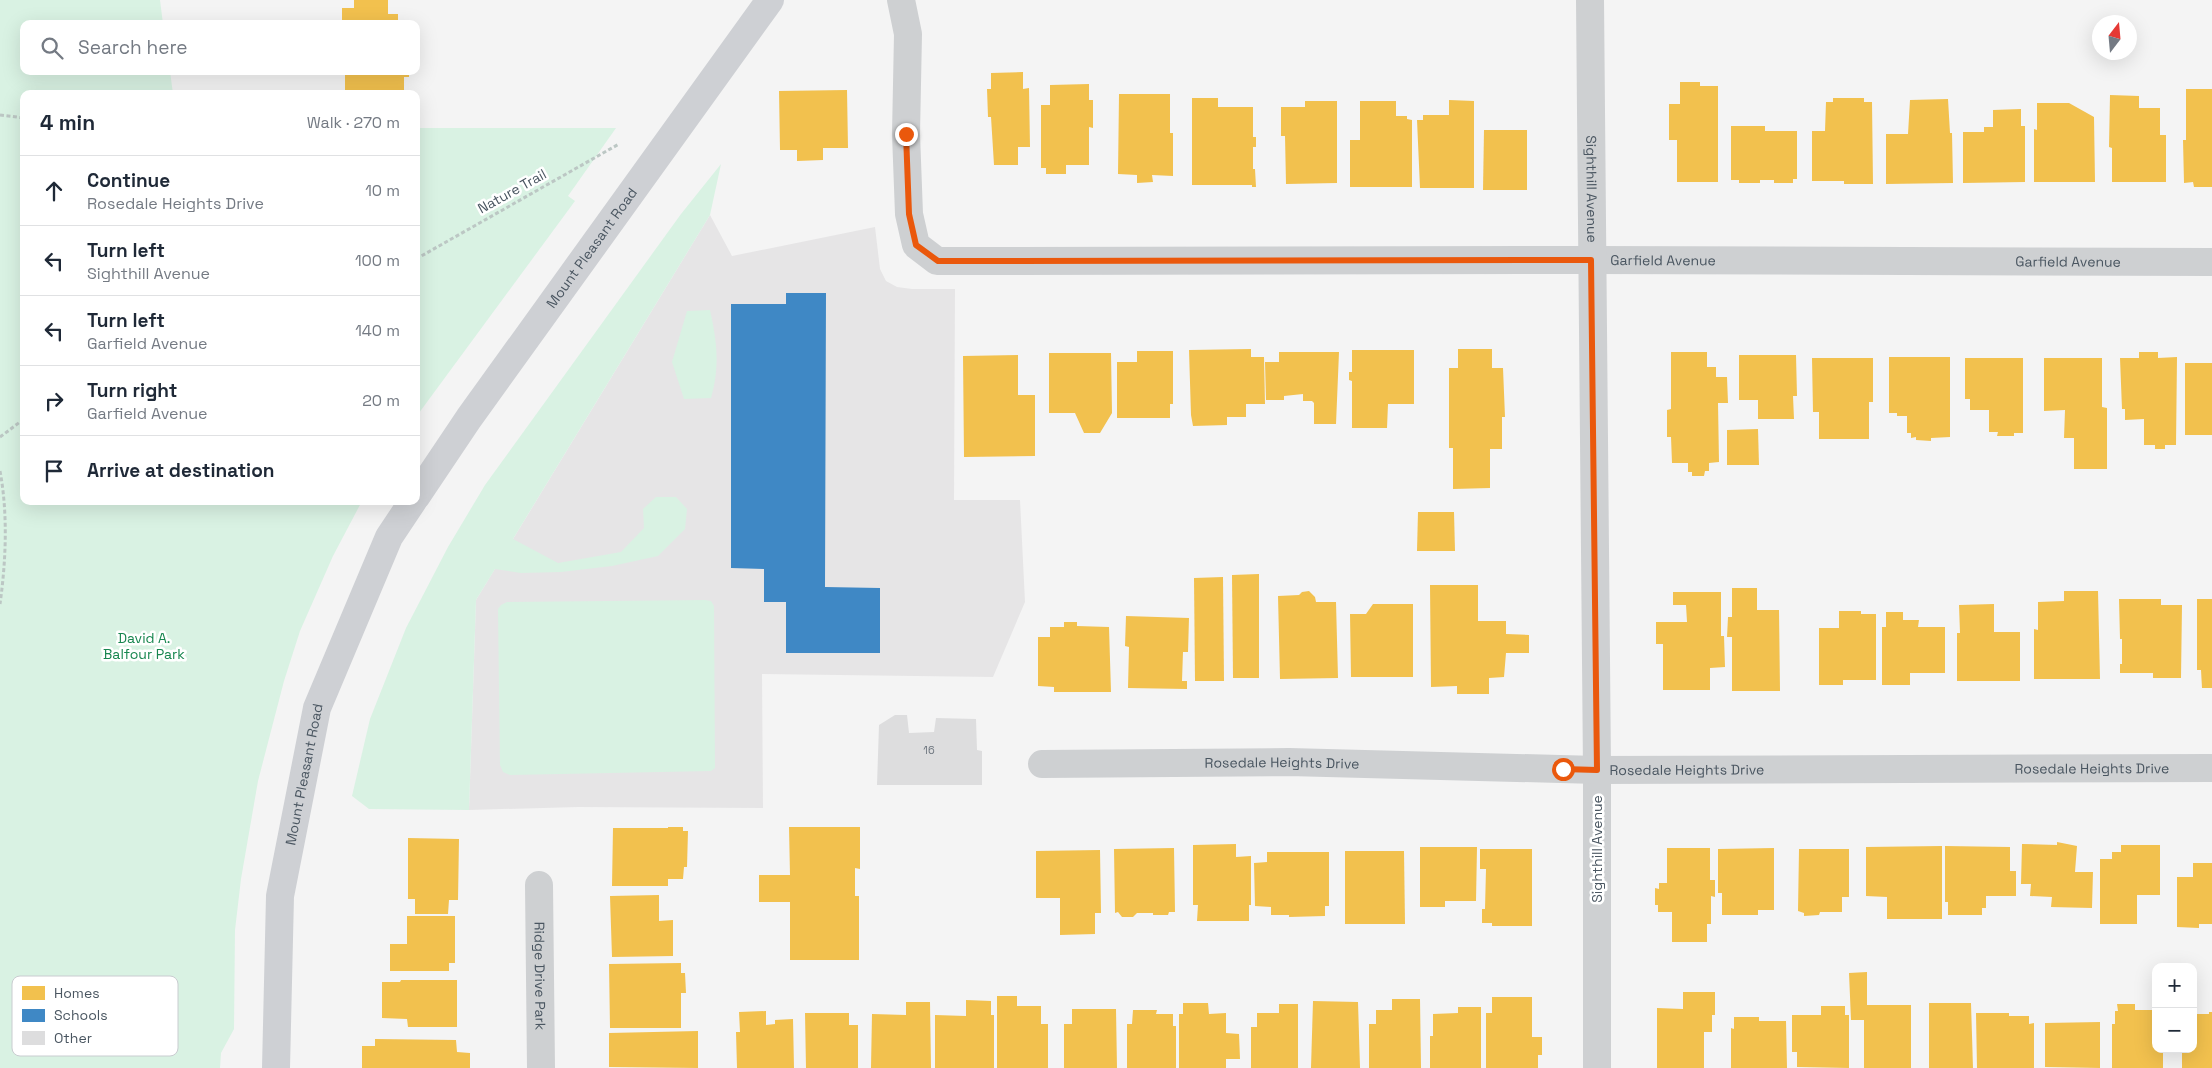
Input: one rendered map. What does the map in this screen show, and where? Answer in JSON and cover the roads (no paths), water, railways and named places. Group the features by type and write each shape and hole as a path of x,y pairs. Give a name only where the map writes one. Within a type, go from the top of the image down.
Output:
{"main road":[{"name":"Mount Pleasant Road","path":"420,491 469,418 770,0"},
{"name":"Mount Pleasant Road","path":"276,1068 280,896 317,708 390,537 410,505"}],"street":[{"name":"Garfield Avenue","path":"901,0 908,34 906,134 909,214 916,245 938,261 1591,260 2212,262"},
{"name":"Sighthill Avenue","path":"1590,0 1597,770 1597,1068"},
{"name":"Rosedale Heights Drive","path":"1042,764 1289,762 1597,770 2212,768"},
{"name":"Ridge Drive Park","path":"540,885 541,1068"}],"park label":[{"name":"David A. Balfour Park","path":"144,646"}]}
